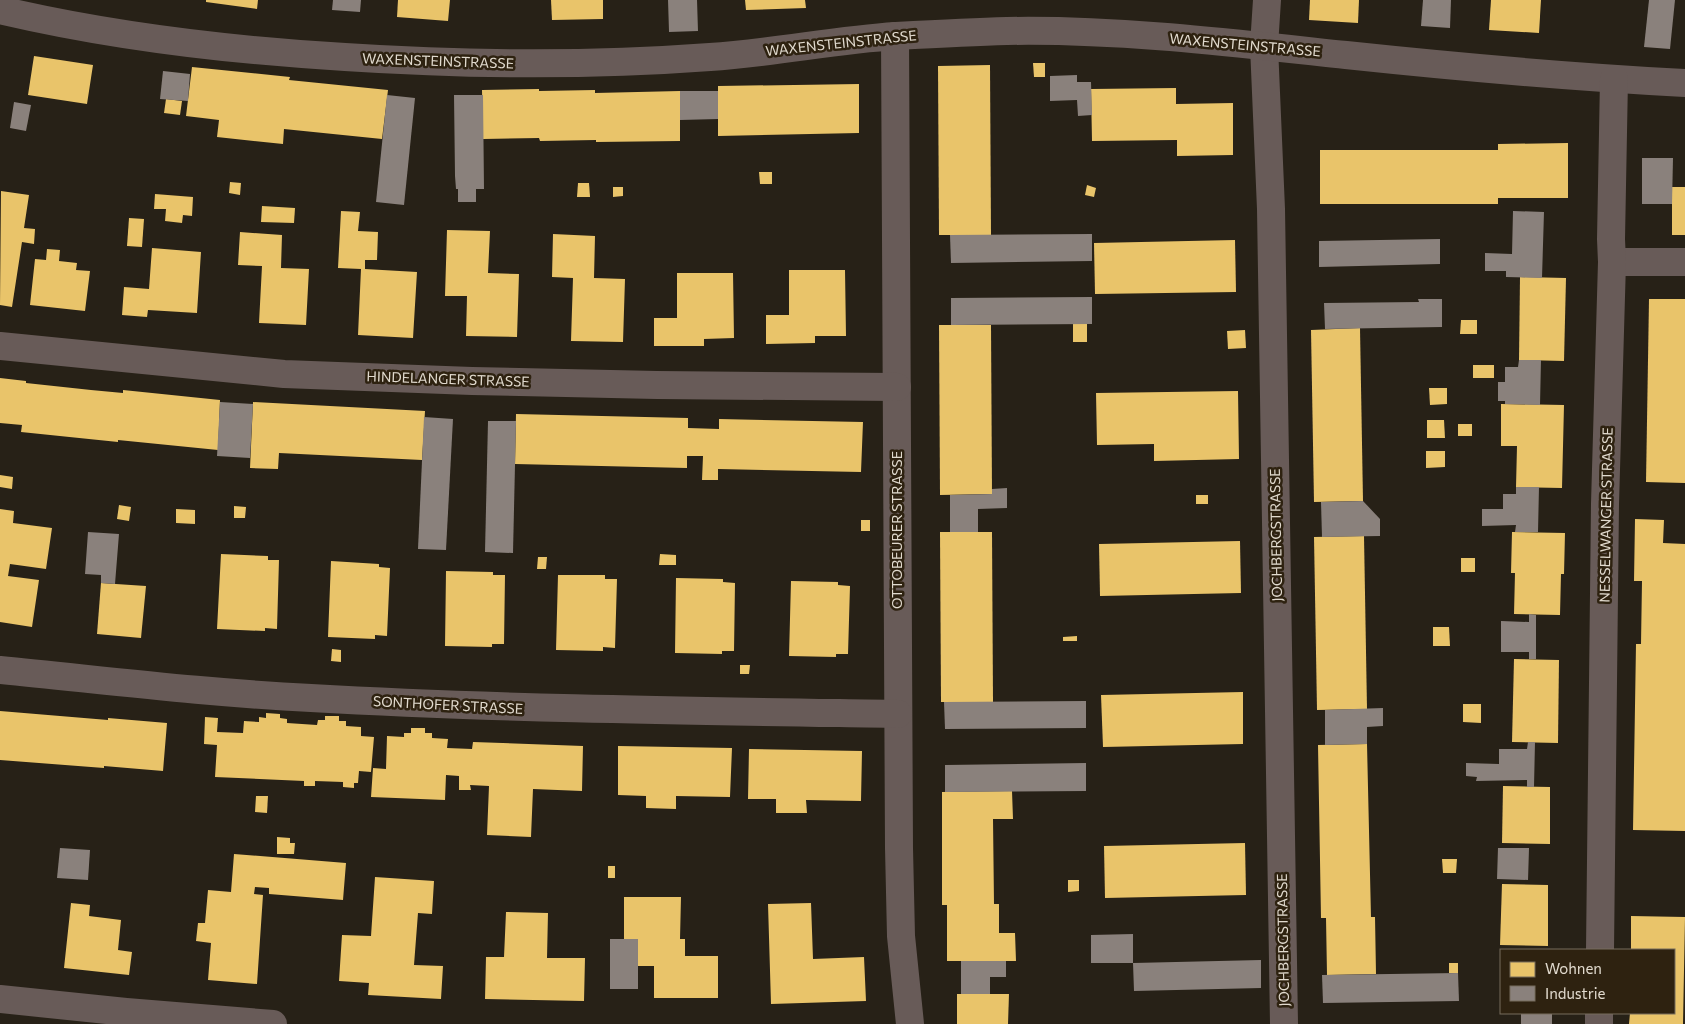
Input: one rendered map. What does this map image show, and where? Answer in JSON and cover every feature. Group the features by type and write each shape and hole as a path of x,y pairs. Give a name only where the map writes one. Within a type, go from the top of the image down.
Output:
{"street":[{"name":"JOCHBERGSTRASSE","path":"1267,0 1264,46 1271,210 1284,1024"},
{"name":"WAXENSTEINSTRASSE","path":"0,10 108,32 254,52 432,63 604,63 714,57 895,36 1008,31 1113,33 1264,46 1469,68 1685,83"},
{"name":"OTTOBEURER STRASSE","path":"895,36 898,714 901,936 910,1024"},
{"name":"NESSELWANGER STRASSE","path":"1600,949 1605,504 1612,262 1614,79"},
{"path":"1612,262 1685,262"},
{"name":"HINDELANGER STRASSE","path":"0,346 284,374 657,385 897,386"},
{"name":"SONTHOFER STRASSE","path":"0,670 224,692 426,704 538,709 898,714"},
{"path":"0,999 273,1024"}],"building: Wohnen":[{"path":"206,0 258,0 257,9 206,2"},
{"path":"398,0 450,0 448,21 397,17"},
{"path":"551,0 603,0 603,19 552,20"},
{"path":"745,0 805,0 806,8 746,10"},
{"path":"1310,0 1359,0 1358,23 1309,20"},
{"path":"1491,0 1541,0 1539,33 1489,30"},
{"path":"34,56 93,65 87,104 28,95"},
{"path":"1033,63 1045,63 1045,77 1034,77"},
{"path":"990,65 991,235 939,235 938,66"},
{"path":"192,67 290,77 289,80 388,90 382,139 284,129 283,144 217,137 219,120 186,116"},
{"path":"859,84 859,133 718,136 718,86"},
{"path":"1176,88 1176,104 1233,103 1233,155 1177,156 1177,140 1092,141 1091,89"},
{"path":"539,89 539,91 595,90 595,93 680,91 680,141 596,142 596,140 540,141 539,138 483,139 482,90"},
{"path":"166,99 182,101 180,115 164,113"},
{"path":"1568,143 1568,198 1498,198 1498,204 1320,204 1320,150 1498,150 1498,144"},
{"path":"759,172 772,172 772,184 760,184"},
{"path":"230,182 241,183 240,195 229,193"},
{"path":"578,183 589,183 590,197 577,197"},
{"path":"1087,185 1096,188 1094,197 1085,195"},
{"path":"613,187 623,187 623,196 613,197"},
{"path":"1672,187 1685,187 1685,235 1672,235"},
{"path":"1,191 29,195 24,228 35,229 34,244 22,242 12,307 0,305"},
{"path":"155,194 193,197 192,216 183,215 182,223 165,221 166,209 154,209"},
{"path":"262,206 295,208 294,223 261,222"},
{"path":"341,211 360,212 358,231 378,232 377,260 365,260 365,269 417,272 413,338 358,335 361,269 338,268"},
{"path":"129,218 144,219 142,247 127,246"},
{"path":"447,230 490,231 488,273 519,274 517,337 466,336 467,296 445,296"},
{"path":"240,232 282,235 281,268 309,269 306,325 259,323 262,266 238,265"},
{"path":"553,234 595,236 594,278 625,279 623,342 571,341 573,278 552,277"},
{"path":"1235,240 1236,292 1095,294 1094,243"},
{"path":"152,248 201,252 197,313 148,310 147,317 122,315 124,287 149,289"},
{"path":"47,249 60,250 59,261 77,263 76,270 90,271 85,311 30,305 35,259 46,260"},
{"path":"789,270 845,270 846,336 815,336 815,343 766,344 766,315 789,315"},
{"path":"677,273 733,273 734,338 704,339 704,346 654,346 654,318 677,318"},
{"path":"1520,277 1566,278 1564,361 1519,360"},
{"path":"1649,299 1685,299 1685,483 1646,482"},
{"path":"1461,320 1477,320 1477,334 1460,334"},
{"path":"1073,324 1087,324 1087,342 1073,342"},
{"path":"939,325 991,325 992,494 940,495"},
{"path":"1360,328 1363,501 1314,502 1311,330"},
{"path":"1245,330 1246,348 1228,349 1227,331"},
{"path":"1473,365 1494,365 1494,378 1473,378"},
{"path":"0,378 26,381 26,383 91,390 123,393 123,390 220,400 218,450 21,432 22,425 0,423"},
{"path":"1429,388 1447,388 1447,404 1430,405"},
{"path":"1238,391 1239,459 1154,461 1154,444 1097,445 1096,393"},
{"path":"253,402 425,411 422,460 279,453 278,469 250,468"},
{"path":"1501,404 1564,405 1562,488 1516,487 1517,446 1501,446"},
{"path":"516,414 688,418 688,428 719,429 719,419 863,422 861,472 718,469 718,480 702,480 703,456 687,456 687,468 515,464"},
{"path":"1427,420 1444,420 1445,438 1427,438"},
{"path":"1458,424 1472,424 1472,436 1458,436"},
{"path":"1426,451 1445,451 1445,467 1426,468"},
{"path":"0,475 13,477 12,489 0,487"},
{"path":"1196,495 1208,495 1208,504 1196,504"},
{"path":"119,505 131,507 129,521 117,519"},
{"path":"234,506 246,507 245,518 234,518"},
{"path":"0,509 14,511 13,523 52,528 46,569 10,564 8,576 39,580 32,627 0,622"},
{"path":"176,509 195,510 195,524 176,523"},
{"path":"1635,519 1664,520 1663,543 1685,544 1685,831 1633,830 1636,644 1641,644 1642,581 1634,581"},
{"path":"861,520 870,520 870,531 861,531"},
{"path":"940,532 992,532 993,702 941,702"},
{"path":"1512,532 1565,533 1560,615 1514,614 1515,573 1511,573"},
{"path":"1364,536 1367,709 1317,710 1314,537"},
{"path":"1240,541 1241,593 1100,596 1099,544"},
{"path":"221,554 268,556 268,560 279,560 277,629 265,628 265,631 217,629"},
{"path":"660,554 676,555 676,565 659,565"},
{"path":"538,557 547,557 546,569 537,569"},
{"path":"1461,558 1475,558 1475,572 1461,572"},
{"path":"331,561 379,564 379,567 390,568 387,636 375,635 375,639 328,637"},
{"path":"446,571 493,572 493,575 505,575 504,644 492,644 492,647 445,646"},
{"path":"558,575 605,575 605,579 617,579 615,648 603,647 603,651 556,650"},
{"path":"676,578 723,579 723,582 735,583 734,651 722,651 722,654 675,653"},
{"path":"791,581 838,582 838,585 850,586 848,654 836,654 836,657 789,656"},
{"path":"101,583 146,586 141,638 97,634"},
{"path":"1433,627 1449,627 1450,646 1433,646"},
{"path":"1077,636 1077,641 1063,641 1063,637"},
{"path":"332,649 341,650 341,662 331,661"},
{"path":"1514,659 1559,660 1558,743 1512,742"},
{"path":"740,665 750,665 749,674 740,674"},
{"path":"1243,692 1243,744 1103,747 1101,695"},
{"path":"1463,704 1481,704 1481,723 1463,722"},
{"path":"0,711 167,723 163,771 0,760"},
{"path":"266,713 280,714 280,718 287,719 287,723 317,725 318,720 325,720 325,716 339,716 339,721 346,721 346,726 361,727 361,736 374,737 371,772 359,771 358,783 354,783 354,788 343,787 343,782 315,781 315,786 304,786 304,781 215,777 217,745 204,744 205,717 218,718 217,732 243,733 244,721 259,722 259,717 266,718"},
{"path":"411,728 425,728 425,733 432,733 432,738 448,739 447,748 472,749 473,742 583,746 582,791 533,789 531,837 487,835 489,786 470,785 471,790 459,790 459,776 446,775 445,800 371,797 373,768 386,769 387,736 404,737 404,733 411,733"},
{"path":"1367,744 1371,917 1375,917 1376,974 1327,975 1326,918 1321,918 1318,745"},
{"path":"618,746 732,748 730,797 676,796 676,809 646,808 646,796 618,795"},
{"path":"749,749 862,751 861,801 806,800 807,813 776,813 776,799 748,799"},
{"path":"1503,786 1550,787 1550,844 1502,843"},
{"path":"1012,791 1013,819 993,819 994,904 999,904 999,933 1015,933 1016,961 947,961 947,905 942,905 942,792"},
{"path":"256,796 268,796 267,813 255,812"},
{"path":"277,837 290,838 290,843 295,843 294,854 277,854"},
{"path":"1245,843 1246,895 1105,898 1104,846"},
{"path":"234,854 346,863 343,900 269,894 269,888 255,887 254,894 263,895 257,984 208,980 211,943 196,941 198,923 205,923 208,890 231,892"},
{"path":"1442,859 1457,859 1456,873 1443,873"},
{"path":"608,866 615,866 615,878 608,878"},
{"path":"375,877 434,881 432,914 418,913 414,965 443,966 441,999 368,995 369,983 339,981 342,935 371,936"},
{"path":"1068,880 1079,880 1079,891 1068,892"},
{"path":"1502,884 1548,885 1548,946 1500,945"},
{"path":"624,897 681,897 680,939 685,939 685,956 718,956 718,998 654,998 654,966 638,966 638,939 624,939"},
{"path":"71,903 90,905 89,916 121,920 118,950 132,952 129,975 64,968"},
{"path":"811,903 813,959 864,957 866,1001 771,1004 768,904"},
{"path":"506,912 548,913 547,958 585,958 584,1001 485,999 486,957 504,957"},
{"path":"1631,916 1685,917 1683,1024 1629,1024 1630,1014 1675,1014 1675,949 1631,949"},
{"path":"1449,963 1458,963 1458,973 1449,973"},
{"path":"957,994 1009,994 1008,1024 957,1024"}],"building: Industrie":[{"path":"333,0 361,0 360,12 332,10"},
{"path":"668,0 697,0 698,31 669,32"},
{"path":"1423,0 1451,0 1450,28 1421,26"},
{"path":"1649,0 1675,0 1670,49 1644,47"},
{"path":"163,71 190,74 188,101 160,99"},
{"path":"1077,75 1077,82 1091,82 1092,115 1078,116 1077,100 1050,101 1050,76"},
{"path":"680,91 718,91 718,119 680,120"},
{"path":"387,95 415,98 404,205 376,202"},
{"path":"454,95 483,95 484,189 476,189 476,202 458,202 455,176"},
{"path":"14,102 31,105 26,131 10,128"},
{"path":"1642,158 1673,158 1672,204 1642,204"},
{"path":"1513,211 1544,212 1542,278 1506,277 1506,271 1485,271 1485,253 1512,254"},
{"path":"1092,234 1092,261 951,263 950,235"},
{"path":"1440,239 1440,264 1319,267 1319,241"},
{"path":"1092,297 1092,324 951,325 951,298"},
{"path":"1418,299 1442,299 1442,327 1325,329 1324,303 1419,302"},
{"path":"1519,360 1541,360 1540,405 1505,404 1505,401 1498,401 1498,382 1505,382 1505,367 1518,367"},
{"path":"220,402 253,404 250,458 217,456"},
{"path":"424,417 453,419 446,550 418,549"},
{"path":"488,421 516,421 513,553 485,552"},
{"path":"1516,487 1539,487 1538,532 1515,532 1516,525 1482,526 1482,509 1503,509 1503,494 1516,494"},
{"path":"1007,488 1007,508 978,509 978,532 950,532 950,495 992,494 992,489"},
{"path":"1363,501 1380,519 1380,536 1322,537 1321,502"},
{"path":"88,532 119,534 115,584 101,583 101,575 85,574"},
{"path":"1529,614 1536,615 1536,659 1529,659 1529,652 1501,652 1501,621 1529,622"},
{"path":"1086,701 1086,728 945,729 944,702"},
{"path":"1383,708 1383,726 1367,727 1367,744 1325,745 1325,710"},
{"path":"1528,742 1535,742 1534,787 1527,787 1527,780 1476,781 1477,777 1466,776 1466,763 1499,764 1499,749 1527,749"},
{"path":"1086,763 1086,791 945,792 945,765"},
{"path":"60,848 90,850 88,880 57,878"},
{"path":"1498,848 1529,848 1528,880 1497,879"},
{"path":"1133,934 1133,963 1091,963 1091,935"},
{"path":"610,939 638,939 638,989 610,989"},
{"path":"1261,960 1261,988 1134,991 1133,963"},
{"path":"961,961 1006,961 1006,977 990,977 990,994 961,994"},
{"path":"1458,973 1459,1001 1323,1003 1322,975"},
{"path":"1521,1014 1552,1014 1552,1024 1521,1024"}]}
